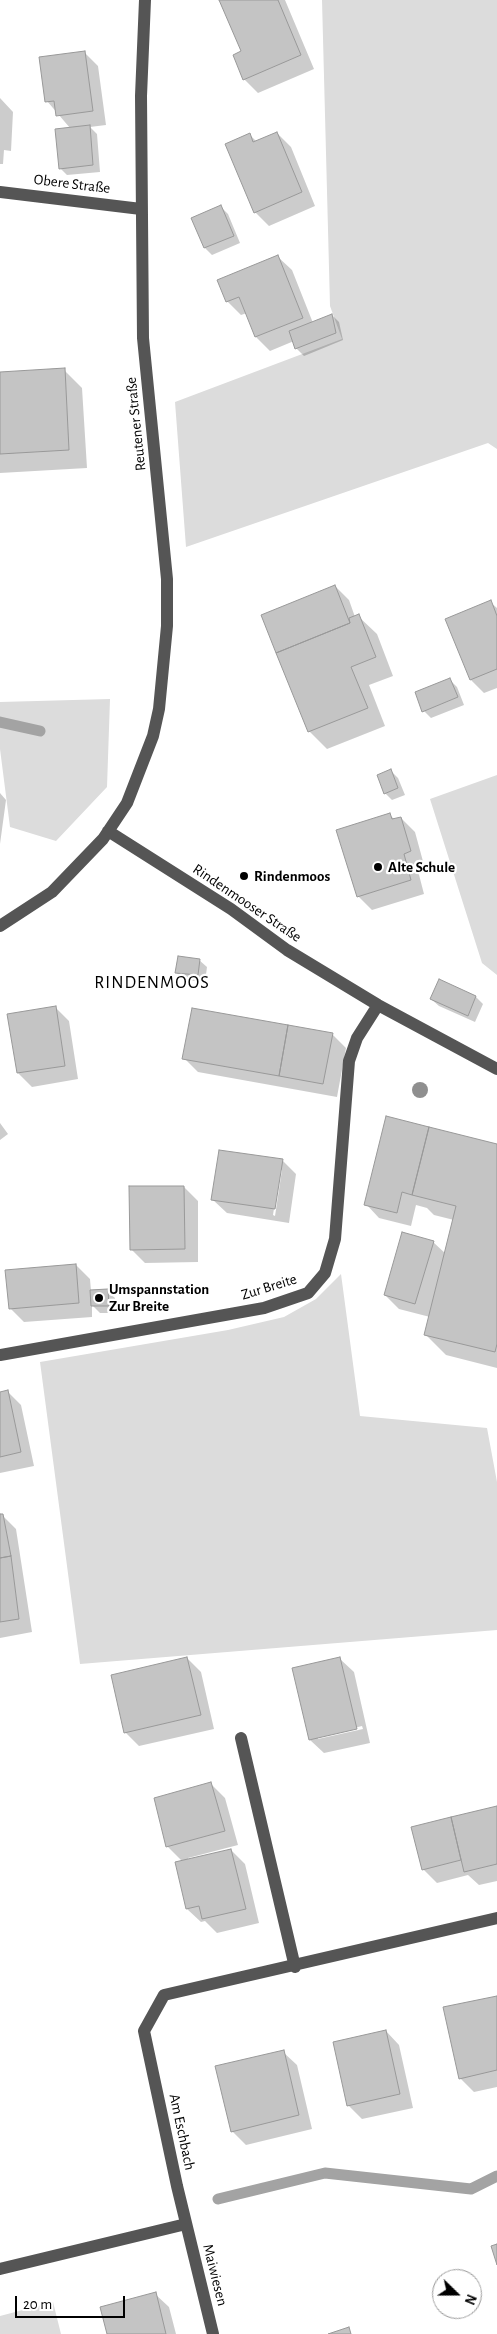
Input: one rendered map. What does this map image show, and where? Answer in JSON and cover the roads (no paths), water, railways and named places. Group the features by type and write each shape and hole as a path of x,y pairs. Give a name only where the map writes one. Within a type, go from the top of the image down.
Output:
{"street":[{"name":"Reutener Straße","path":"108,832 127,803 153,736 159,710 167,626 168,579 143,338 141,96 145,0"},
{"name":"Obere Straße","path":"0,192 141,209"},
{"path":"0,926 52,892 92,853 108,832"},
{"name":"Rindenmooser Straße","path":"108,832 231,909 287,950 378,1005 497,1069"},
{"name":"Zur Breite","path":"0,1355 264,1308 308,1292 326,1273 335,1239 349,1061 357,1038 378,1005"},
{"path":"241,1738 295,1966"},
{"name":"Am Eschbach","path":"186,2224 144,2031 164,1995 497,1918"},
{"path":"0,2269 186,2224"},
{"name":"Maiwiesen","path":"186,2224 213,2334"}],"waterway":[{"path":"0,722 40,731"},
{"path":"218,2199 325,2173 471,2189 497,2176"}],"place":[{"name":"Alte Schule","path":"378,867"},
{"name":"Rindenmoos","path":"244,876"},
{"name":"Umspannstation Zur Breite","path":"99,1298"}],"district":[{"name":"RINDENMOOS","path":"152,983"}]}
